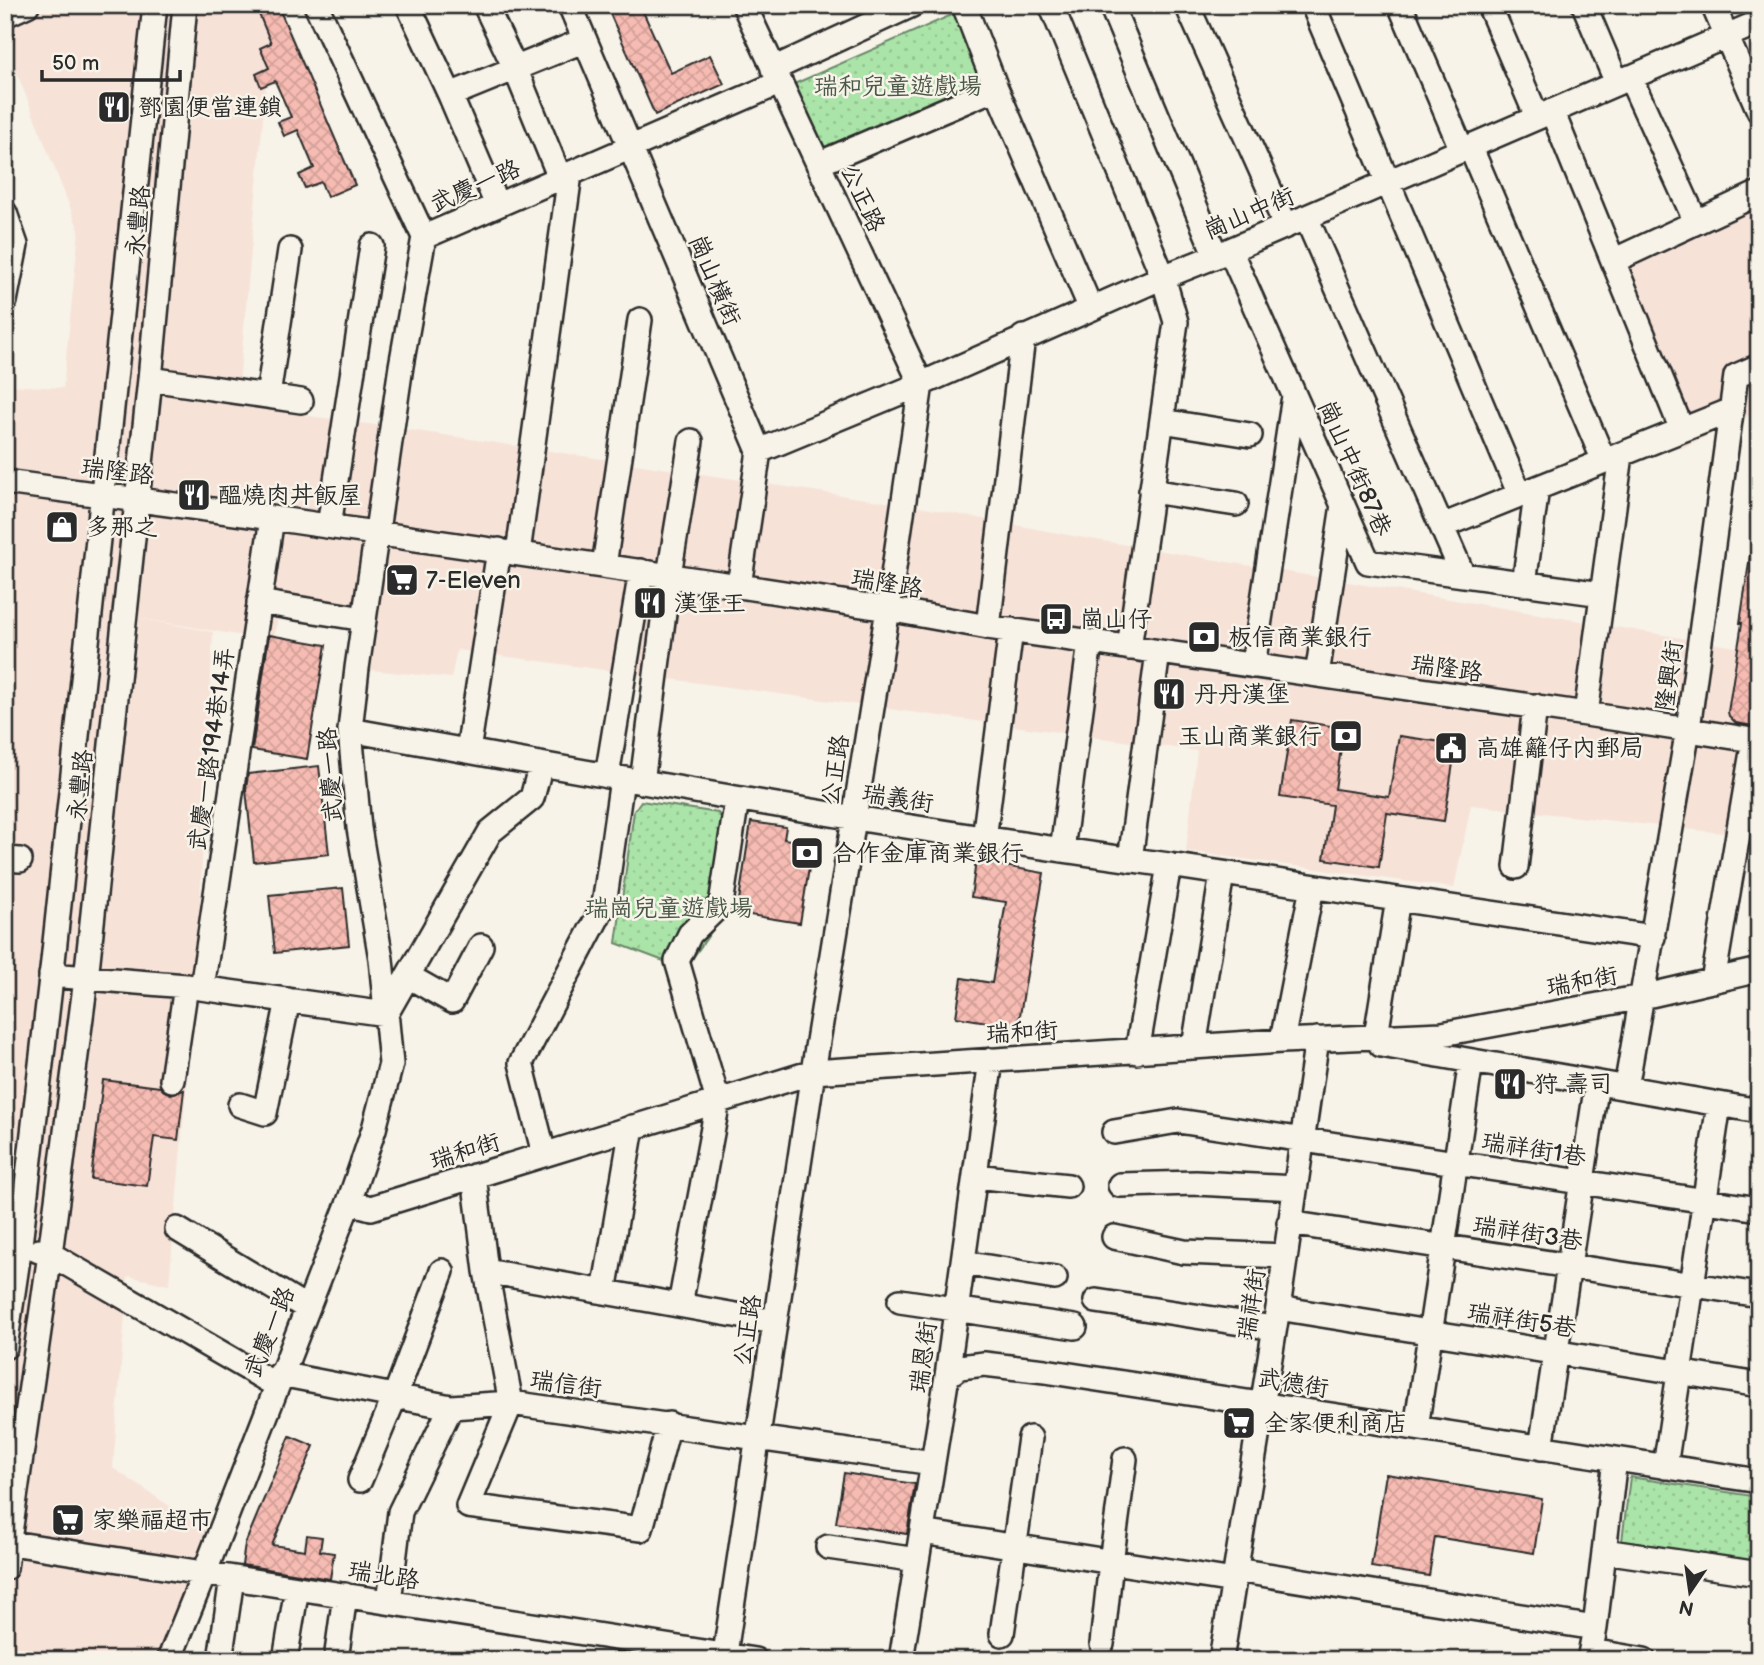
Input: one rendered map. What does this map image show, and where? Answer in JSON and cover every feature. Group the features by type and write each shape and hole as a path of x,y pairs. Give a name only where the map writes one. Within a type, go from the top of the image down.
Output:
{"street":[{"name":"永豐路","path":"5,1347 13,1240 51,975 155,5"},
{"name":"永豐路","path":"5,1568 86,979 150,379 185,5"},
{"path":"316,5 424,237"},
{"path":"408,5 497,205"},
{"path":"468,751 508,552 565,176 485,5"},
{"name":"崗山橫街","path":"570,5 759,451"},
{"name":"公正路","path":"724,1657 922,384 744,5"},
{"name":"武慶一路","path":"169,1660 349,1202 374,1129 391,1064 381,959 359,828 350,730 401,366 424,237 631,147 912,5"},
{"path":"964,5 996,88 1091,309"},
{"path":"1051,5 1163,277 1176,322 1129,648"},
{"name":"崗山中街87巷","path":"1111,5 1223,253 1294,396 1368,562 1602,594"},
{"path":"1187,5 1296,222 1442,526 1462,575"},
{"path":"1314,5 1389,181 1529,491 1524,584"},
{"path":"1400,5 1612,458 1602,594 1586,714"},
{"path":"1489,5 1613,261 1682,430"},
{"path":"1584,5 1696,222"},
{"path":"1713,5 1759,111"},
{"name":"崗山中街","path":"759,451 922,384 1023,337 1759,22"},
{"path":"450,95 585,40"},
{"path":"818,164 996,88"},
{"path":"1613,261 1759,193"},
{"path":"5,213 16,245 5,301"},
{"path":"329,526 373,246"},
{"path":"268,396 290,250"},
{"path":"604,566 640,320"},
{"path":"988,627 1023,337"},
{"name":"隆興街","path":"1626,1088 1688,729 1736,376 1759,366"},
{"path":"150,379 301,401"},
{"path":"1253,666 1294,396"},
{"path":"1442,526 1731,410"},
{"path":"1162,421 1250,435"},
{"path":"544,1154 521,1063 604,905 624,779 669,575 691,441"},
{"path":"739,586 759,451"},
{"name":"瑞隆路","path":"5,482 272,517 669,575 988,627 1756,740"},
{"path":"1152,491 1236,504"},
{"path":"1317,675 1343,505"},
{"name":"武慶一路194巷14弄","path":"172,1080 194,987 272,517"},
{"path":"624,779 641,571"},
{"path":"259,602 364,619"},
{"path":"984,839 1011,630"},
{"path":"1062,850 1090,642"},
{"path":"1130,860 1158,652"},
{"path":"1516,867 1535,706"},
{"name":"瑞義街","path":"350,730 737,799 984,839 1653,937"},
{"path":"1713,981 1756,740"},
{"path":"51,975 194,987 386,1014 490,832 532,798 541,764"},
{"path":"680,1306 718,1101 677,961 690,934 721,904 737,799"},
{"path":"1137,1052 1169,865"},
{"path":"1194,1047 1222,874"},
{"path":"1282,1041 1312,887"},
{"path":"1376,1037 1398,900"},
{"path":"408,976 452,1001 481,946"},
{"name":"瑞和街","path":"349,1202 371,1208 813,1072 1282,1041 1442,1034 1642,997 1759,970"},
{"path":"240,1105 265,1113 288,1000"},
{"path":"1340,1038 1759,1111"},
{"name":"瑞祥街","path":"1221,1660 1263,1405 1317,1039"},
{"name":"瑞恩街","path":"901,1660 947,1376 991,1060"},
{"path":"1416,1428 1471,1061"},
{"path":"1541,1448 1597,1083"},
{"path":"1665,1467 1719,1104"},
{"name":"瑞祥街1巷","path":"1114,1132 1178,1121 1759,1209"},
{"path":"604,1292 632,1127"},
{"name":"瑞信街","path":"474,1176 486,1271 511,1402 933,1463"},
{"path":"975,1176 1068,1186"},
{"path":"1120,1185 1196,1183 1295,1188"},
{"name":"瑞祥街3巷","path":"1289,1223 1759,1295"},
{"path":"177,1229 307,1308"},
{"path":"1114,1237 1184,1252 1285,1256"},
{"path":"13,1240 50,1254 278,1380 395,1396 451,1407 511,1402 468,1506 641,1529 669,1424"},
{"path":"963,1263 1055,1278"},
{"path":"360,1480 442,1271"},
{"path":"486,1271 775,1322"},
{"path":"900,1301 1075,1327"},
{"name":"瑞祥街5巷","path":"1096,1301 1431,1332 1759,1385"},
{"name":"武德街","path":"947,1376 960,1367 984,1364 1045,1371 1759,1481"},
{"path":"389,1602 400,1512 451,1407"},
{"path":"1002,1634 1030,1438"},
{"path":"1102,1644 1125,1459"},
{"path":"1615,1459 1590,1655 1644,1660"},
{"path":"922,1532 1111,1562 1235,1575 1595,1628"},
{"name":"瑞北路","path":"7,1542 755,1660"},
{"path":"828,1547 917,1560"},
{"path":"1604,1551 1759,1574"},
{"path":"220,1660 232,1578"},
{"path":"285,1660 297,1588"},
{"path":"336,1660 345,1595"}],"shaded area":[{"path":"5,5 276,5 273,7 237,406 925,508 1079,537 1759,651 1759,837 1471,805 1454,888 1186,851 1197,751 457,650 451,678 370,670 371,632 278,618 273,641 115,614 213,632 197,965 169,1285 128,1276 113,1468 208,1532 179,1616 160,1660 5,1660 5,385 63,388 79,230 9,53 5,54"},
{"path":"1759,181 1759,411 1680,449 1597,258"}],"green space":[{"name":"瑞和兒童遊戲場","path":"956,13 991,92 829,163 794,84"},
{"name":"瑞崗兒童遊戲場","path":"641,801 718,813 725,823 716,925 685,969 616,943 634,811"},
{"path":"1630,1477 1759,1497 1759,1562 1622,1541"}],"building":[{"path":"606,5 640,5 671,73 710,55 724,84 655,115"},
{"path":"278,6 355,185 327,197 321,182 305,188 299,175 314,168 298,130 284,136 278,122 291,117 275,81 261,87 256,74 269,68 260,48 271,43 259,14"},
{"path":"1750,556 1759,556 1759,716 1754,715 1753,726 1736,723 1728,712"},
{"path":"269,635 326,645 307,759 252,750"},
{"path":"1292,720 1344,728 1335,789 1389,797 1399,736 1456,744 1444,821 1387,813 1379,867 1324,859 1332,805 1280,797"},
{"path":"319,766 329,854 254,862 246,790 248,774"},
{"path":"751,822 786,827 784,839 813,844 800,923 737,913"},
{"path":"976,861 1044,873 1018,1027 956,1017 962,978 992,983 1006,902 971,897"},
{"path":"343,888 349,945 275,953 269,895"},
{"path":"103,1080 160,1087 171,1094 184,1090 178,1140 154,1137 147,1186 91,1179"},
{"path":"290,1436 314,1446 272,1545 305,1550 307,1535 322,1537 320,1551 334,1553 330,1579 242,1565 245,1544"},
{"path":"844,1473 915,1484 907,1534 836,1523"},
{"path":"1386,1474 1542,1499 1534,1553 1435,1537 1429,1576 1371,1567"}],"place":[{"name":"鄧園便當連鎖","path":"114,107"},
{"name":"醞燒肉丼飯屋","path":"194,495"},
{"name":"多那之","path":"62,527"},
{"name":"7-Eleven","path":"402,580"},
{"name":"漢堡王","path":"650,603"},
{"name":"崗山仔","path":"1056,619"},
{"name":"板信商業銀行","path":"1204,637"},
{"name":"丹丹漢堡","path":"1169,694"},
{"name":"玉山商業銀行","path":"1346,736"},
{"name":"高雄籬仔內郵局","path":"1451,748"},
{"name":"合作金庫商業銀行","path":"807,853"},
{"name":"狩 壽司","path":"1510,1084"},
{"name":"全家便利商店","path":"1239,1423"},
{"name":"家樂福超市","path":"68,1520"}]}
